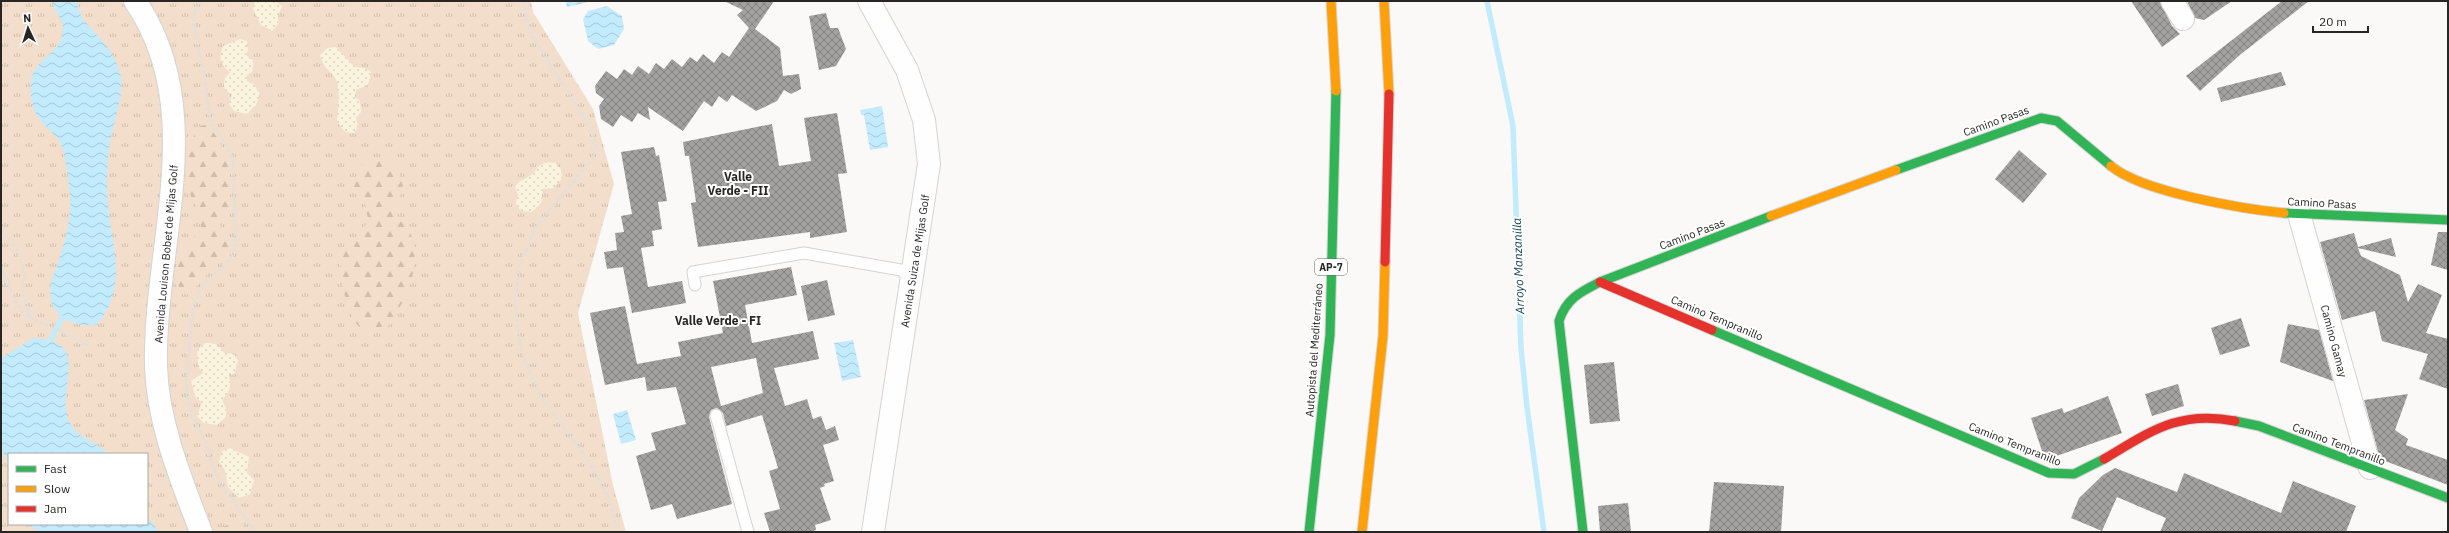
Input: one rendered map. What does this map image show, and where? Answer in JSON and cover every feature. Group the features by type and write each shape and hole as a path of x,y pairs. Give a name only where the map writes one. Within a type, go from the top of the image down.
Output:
{"main road":[{"name":"Autopista del Mediterráneo","path":"1309,532 1316,482 1330,335 1336,95 1331,1"},
{"path":"1362,532 1383,336 1389,101 1384,1"},
{"name":"Camino Pasas","path":"1583,532 1559,321 1562,308 1571,297 1600,282 1800,205 2041,118 2057,121 2122,175 2180,194 2246,209 2299,214 2448,220"},
{"name":"Camino Tempranillo","path":"1600,282 2049,473 2065,476 2082,470 2149,432 2180,420 2208,417 2244,422 2448,498"}],"street":[{"name":"Avenida Louison Bobet de Mijas Golf","path":"135,1 148,20 161,55 170,92 175,131 175,165 158,323 156,368 170,448 201,532"},
{"name":"Avenida Suiza de Mijas Golf","path":"869,1 907,70 924,120 930,164 873,532"},
{"name":"Camino Gamay","path":"2299,214 2370,468"}],"lane":[{"path":"695,285 693,272 804,252 901,270 912,280"},
{"path":"716,415 748,532"}],"path":[{"path":"200,1 195,10 193,23 205,77 209,115 213,127 228,147 233,160 236,245 231,258 206,282 197,296 192,317 186,385 192,416 206,442 211,462 222,486 255,532"},
{"path":"524,1 527,21 533,37 591,128 596,145 592,159 536,227 520,265 515,303 521,350 540,395 591,464 611,502 617,532"},
{"path":"1,229 15,245 22,260 24,274 23,292 30,311 29,317"},
{"path":"1,267 18,308 23,314 90,346"}],"green space":[{"path":"1,1 531,1 533,12 593,109 614,184 578,313 613,485 626,532 1,532"},
{"path":"206,125 213,132 224,151 229,173 229,205 220,225 226,234 228,248 221,261 188,295 180,292 177,275 178,263 187,244 200,230 201,219 191,196 185,168 187,152 190,144 199,126"},
{"path":"367,158 385,158 398,169 403,187 394,215 409,230 415,256 414,270 410,283 399,309 392,320 384,331 364,332 353,320 344,293 340,263 350,242 361,232 368,221 366,206 354,187 360,168"},
{"path":"233,521 241,522 247,532 221,532 222,528"}],"sand":[{"path":"255,1 275,1 282,6 278,16 278,24 272,31 261,25 253,9"},
{"path":"240,39 247,41 248,50 246,55 254,61 252,72 247,75 247,81 254,84 260,94 256,105 247,114 234,111 229,104 232,94 225,90 224,82 225,78 230,72 221,61 223,46"},
{"path":"336,47 355,67 365,68 371,72 368,85 356,90 355,97 360,101 361,112 356,118 358,126 354,133 345,132 337,122 339,99 337,82 333,74 323,64 320,55 327,48"},
{"path":"546,162 556,163 561,169 562,178 554,188 543,189 541,203 532,212 521,211 516,204 518,195 515,187 519,182 531,175 540,165"},
{"path":"206,342 218,345 224,353 234,354 238,360 234,374 229,375 230,389 222,400 226,408 226,417 217,425 204,423 197,416 202,402 196,398 191,381 203,373 198,366 197,350"},
{"path":"230,448 249,457 247,473 254,480 250,494 239,498 228,487 225,470 219,462 222,451"}],"water":[{"path":"52,1 78,1 80,14 88,26 110,50 117,63 121,81 120,98 110,142 107,171 108,201 116,272 113,295 110,304 103,317 96,325 77,324 62,317 52,304 50,295 52,279 63,248 68,227 70,210 69,188 61,143 41,122 33,107 31,97 31,78 39,64 55,49 62,37 63,25"},
{"path":"566,1 593,1 567,7"},
{"path":"607,6 622,16 624,29 614,45 598,49 588,41 583,19 588,11"},
{"path":"882,106 888,147 870,150 864,115 861,115 860,110"},
{"path":"34,338 52,341 63,348 68,357 69,368 66,409 70,423 78,433 99,446 106,453 8,453 8,462 1,448 1,358"},
{"path":"853,340 861,377 842,381 834,343"},
{"path":"627,410 636,440 621,444 613,414"},
{"path":"148,520 153,523 158,532 39,532 29,525 148,525"}],"building":[{"path":"724,1 774,1 755,29 780,48 783,76 799,74 801,89 791,94 784,90 777,101 756,111 732,95 727,102 719,96 712,107 704,101 683,131 648,107 650,120 638,113 632,122 621,115 613,127 601,119 599,106 604,99 596,93 595,86 606,71 617,79 624,69 632,75 638,66 649,74 656,63 664,69 672,59 682,67 690,57 697,62 703,54 714,63 722,52 729,57 749,28 737,15 743,10"},
{"path":"2131,1 2160,1 2172,26 2180,34 2162,47"},
{"path":"2187,1 2232,1 2204,20 2195,18"},
{"path":"2282,1 2309,1 2241,54 2200,91 2186,76"},
{"path":"826,13 830,28 838,28 846,49 836,66 819,70 809,16"},
{"path":"2281,72 2286,85 2221,102 2217,88"},
{"path":"837,113 847,173 838,174 847,232 810,238 810,232 698,247 691,203 696,202 689,156 685,156 683,142 772,124 779,166 811,161 804,118"},
{"path":"654,147 656,156 659,155 667,201 658,202 662,229 652,231 654,246 641,248 648,287 682,281 686,303 632,313 623,267 607,269 604,252 617,250 615,233 624,232 621,216 632,214 621,152"},
{"path":"2019,150 2047,174 2023,203 1995,179"},
{"path":"2438,232 2448,232 2448,270 2431,265"},
{"path":"2354,233 2358,247 2391,238 2396,257 2358,248 2361,256 2400,275 2408,302 2418,284 2442,295 2426,333 2448,339 2448,389 2419,379 2428,354 2382,341 2375,311 2342,320 2320,242"},
{"path":"791,267 797,295 745,305 752,343 813,331 819,359 774,368 785,406 807,399 813,419 821,416 826,430 835,426 839,440 823,445 834,481 824,484 825,486 820,488 831,520 815,525 816,530 809,532 770,532 764,513 780,509 769,471 778,468 762,415 726,426 723,413 717,408 711,410 709,417 732,504 677,519 672,504 651,510 636,456 656,450 651,433 686,424 676,387 647,391 645,377 605,385 590,313 625,306 637,364 681,356 678,342 723,333 713,281","holes":["756,358 763,393 721,406 711,367"]},
{"path":"827,280 835,315 808,321 801,286"},
{"path":"2241,318 2250,346 2220,355 2211,328"},
{"path":"2288,324 2319,330 2333,381 2280,362"},
{"path":"1614,362 1620,421 1590,424 1584,365"},
{"path":"2178,384 2184,406 2152,416 2145,394"},
{"path":"2408,394 2395,430 2408,439 2406,445 2448,460 2448,485 2380,459 2364,400"},
{"path":"2108,396 2122,433 2048,459 2044,457 2031,418 2062,408 2064,413"},
{"path":"2115,468 2177,492 2184,473 2281,513 2293,481 2356,506 2346,532 2160,532 2166,518 2117,497 2102,531 2071,518 2079,498 2103,475"},
{"path":"1714,482 1784,486 1781,532 1709,532"},
{"path":"1628,503 1631,532 1600,532 1598,506"}],"waterway":[{"name":"Arroyo Manzanilla","path":"1487,1 1513,126 1521,348 1527,407 1544,532"},
{"path":"51,339 62,318"}],"traffic: fast":[{"path":"1309,532 1330,335 1336,91"},
{"path":"1896,170 2041,118 2057,121 2111,166"},
{"path":"2284,213 2448,220"},
{"path":"1583,532 1559,321 1562,313 1575,297 1586,289 1600,282 1771,216"},
{"path":"1712,330 2049,473 2074,474 2104,459"},
{"path":"2235,421 2259,426 2448,498"}],"traffic: slow":[{"path":"1331,1 1336,91"},
{"path":"1384,1 1389,94"},
{"path":"2111,166 2145,184 2194,198 2244,208 2284,213"},
{"path":"1771,216 1896,170"},
{"path":"1362,532 1383,336 1385,262"}],"traffic: jam":[{"path":"1385,262 1389,94"},
{"path":"1600,282 1712,330"},
{"path":"2104,459 2151,432 2181,421 2197,418 2215,418 2235,421"}],"district":[{"name":"Valle Verde - FII","path":"738,183"},
{"name":"Valle Verde - FI","path":"718,320"}]}
